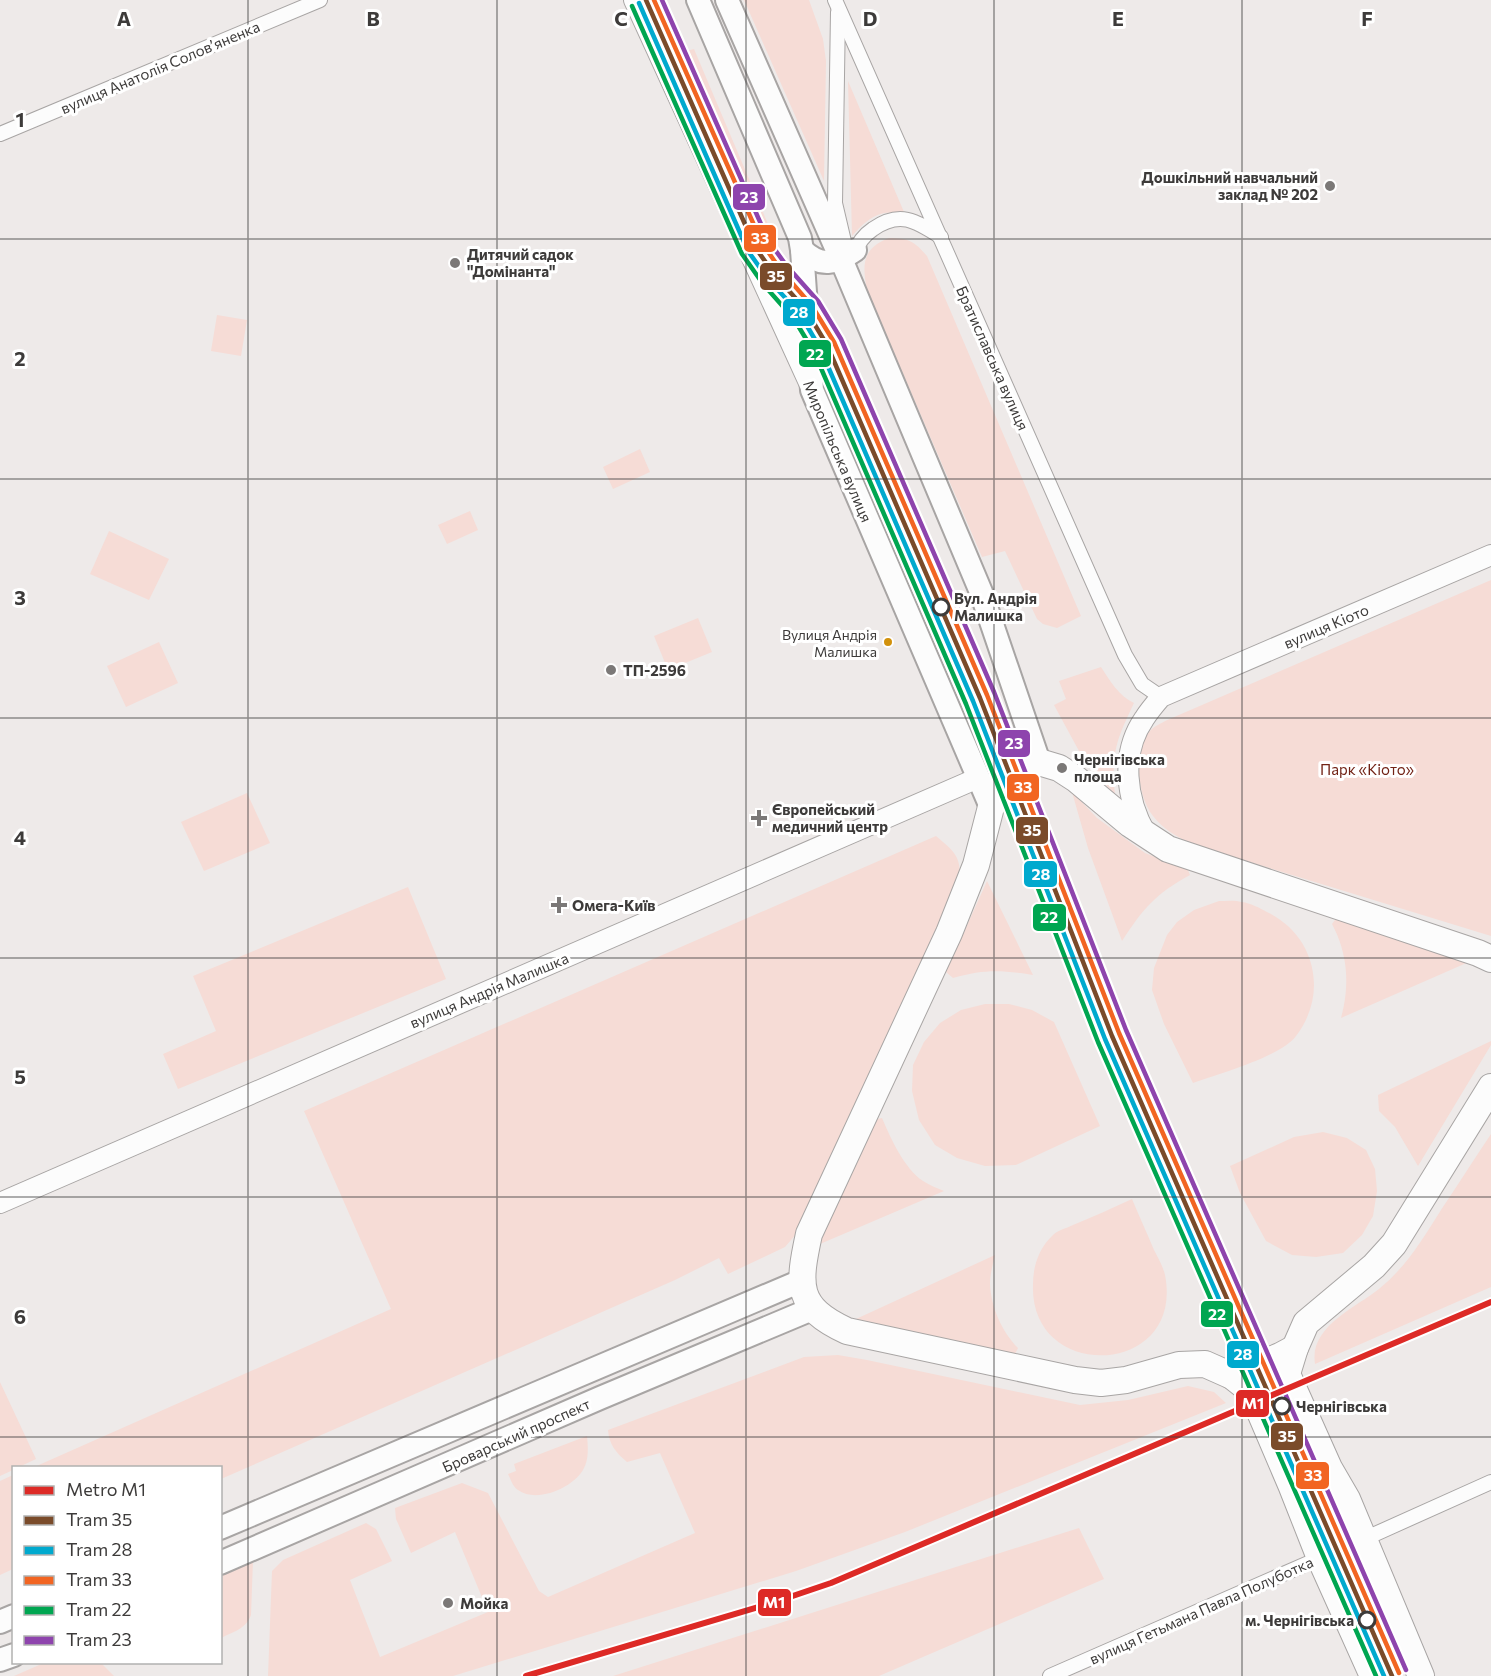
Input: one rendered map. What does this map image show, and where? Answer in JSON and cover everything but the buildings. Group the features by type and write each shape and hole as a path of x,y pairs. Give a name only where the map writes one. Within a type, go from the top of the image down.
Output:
{"highway":[{"path":"1373,1676 1320,1558 1292,1487 1242,1384 1204,1364 1179,1365 1126,1380 1101,1383 1075,1380 847,1331 830,1323 812,1309 801,1281 809,1234 949,933 976,865 991,807 1001,780 1011,772 1039,762 1059,768 1147,836 1168,849 1491,959"},
{"path":"1421,1676 1347,1499 1329,1468 1287,1374 1306,1323 1374,1266 1394,1244 1491,1087"},
{"path":"1242,1384 1280,1356 1295,1348"}],"main road":[{"path":"698,0 800,237 812,390"},
{"name":"Братиславська вулиця","path":"727,0 848,260 981,592 1039,762"},
{"path":"802,250 813,260 823,263 848,260"},
{"name":"Миропільська вулиця","path":"812,390 991,807"},
{"name":"Броварський проспект","path":"222,1527 801,1281"},
{"name":"Броварський проспект","path":"222,1562 590,1402 812,1309"}],"street":[{"name":"вулиця Анатолія Соловʼяненка","path":"0,134 320,0"},
{"name":"Миропільська вулиця","path":"634,0 812,390"},
{"name":"Братиславська вулиця","path":"837,4 835,203 848,260"},
{"name":"Братиславська вулиця","path":"837,4 1125,656 1142,684 1161,697"},
{"path":"848,260 866,233 882,222 900,218 919,222 941,237"},
{"name":"вулиця Кіото","path":"1161,697 1491,555"},
{"path":"1147,836 1135,816 1129,787 1128,767 1132,742 1143,720 1161,697"},
{"name":"вулиця Андрія Малишка","path":"0,1203 978,778"},
{"path":"1364,1539 1491,1482"},
{"name":"вулиця Гетьмана Павла Полуботка","path":"1050,1676 1320,1558"}],"green space":[{"path":"744,0 809,0 823,39 826,61 824,181"},
{"path":"694,49 768,224 775,260 682,52"},
{"path":"848,81 904,212 874,216 852,236"},
{"path":"889,238 911,241 927,256 1081,616 1057,628 1043,624 1037,619 1005,551 982,557 867,290 866,258 873,247"},
{"path":"217,315 247,320 241,356 211,351"},
{"path":"640,449 650,472 613,489 603,467"},
{"path":"470,511 478,530 447,544 438,525"},
{"path":"109,531 169,559 149,600 90,574"},
{"name":"Парк «Кіото»","path":"1491,580 1491,936 1191,844 1165,828 1153,816 1144,798 1139,762 1144,740 1155,727"},
{"path":"698,618 712,652 668,670 654,636"},
{"path":"159,642 178,683 126,707 107,666"},
{"path":"1101,667 1119,692 1134,703 1116,748 1115,795 1085,762 1054,705 1066,699 1059,681"},
{"path":"1072,792 1097,818 1145,853 1188,870 1190,875 1151,903 1122,941 1088,848"},
{"path":"247,793 270,843 204,871 181,822"},
{"path":"936,836 953,852 958,861 959,884 797,1233 785,1247 728,1274 719,1258 675,1280 222,1479 222,1466 37,1466 391,1309 304,1111"},
{"path":"987,881 1033,975 993,971 953,978 946,972"},
{"path":"408,887 446,979 178,1089 163,1054 216,1031 193,976"},
{"path":"1219,901 1239,901 1255,906 1283,922 1296,935 1306,950 1312,966 1314,984 1312,1002 1306,1019 1296,1036 1278,1051 1249,1064 1193,1083 1164,1024 1152,990 1154,968 1167,935 1177,922 1194,910"},
{"path":"1338,916 1471,961 1341,1018 1346,994 1346,970 1341,947 1332,924"},
{"path":"985,1004 1009,1004 1032,1010 1054,1022 1100,1126 1016,1165 985,1166 957,1158 935,1145 919,1120 912,1091 913,1065 924,1042 940,1023 961,1010"},
{"path":"1491,1041 1491,1045 1418,1166 1395,1127 1379,1111 1378,1095"},
{"path":"882,1118 894,1144 910,1169 923,1181 944,1191 820,1244 817,1237 872,1120"},
{"path":"1323,1132 1347,1138 1366,1150 1375,1169 1377,1191 1373,1216 1362,1235 1343,1253 1316,1257 1292,1255 1266,1241 1240,1193 1230,1166 1294,1137"},
{"path":"1491,1134 1491,1287 1315,1364 1315,1351 1326,1329 1379,1289 1406,1262"},
{"path":"1132,1199 1165,1275 1165,1309 1152,1334 1131,1349 1105,1355 1078,1352 1055,1339 1038,1317 1033,1284 1038,1258 1048,1240 1057,1232"},
{"path":"995,1255 990,1277 991,1293 1002,1327 1018,1348 1014,1356 856,1319"},
{"path":"838,1355 1080,1405 1128,1400 1188,1386 1214,1392 1226,1403 905,1532 796,1571 453,1676 268,1676 272,1571 283,1560 366,1523 376,1529 392,1561 350,1580 380,1657 488,1612 455,1532 411,1553 396,1519 395,1508 462,1483 488,1493 539,1591 548,1597 695,1533 660,1453 627,1462 614,1448 608,1430 804,1357"},
{"path":"0,1382 36,1459 21,1466 12,1466 12,1470 0,1476"},
{"path":"587,1436 586,1464 579,1475 564,1487 535,1495 526,1494 513,1485 508,1474 516,1471 514,1464"},
{"path":"12,1475 12,1569 0,1575 0,1481"},
{"path":"1079,1528 1104,1579 879,1676 613,1676"},
{"path":"253,1560 251,1615 242,1627 222,1638 222,1574"},
{"path":"41,1664 102,1664 114,1676 14,1676"}],"metro line":[{"name":"M1","path":"526,1676 769,1604 831,1583 1491,1302"}],"tram line":[{"name":"35","path":"646,0 755,247 774,274 806,310 827,345 980,698 1112,1036 1392,1676"},
{"name":"33","path":"654,0 762,243 780,269 812,306 834,342 987,695 1119,1033 1399,1673"},
{"name":"23","path":"662,0 768,240 786,265 818,301 841,339 994,692 1126,1030 1406,1670"},
{"name":"28","path":"639,3 748,251 768,279 800,314 820,348 973,701 1105,1039 1384,1676"},
{"name":"22","path":"632,6 742,254 763,284 794,319 814,352 966,704 1098,1042 1376,1676"}],"place":[{"name":"Дошкільний навчальний заклад № 202","path":"1330,186"},
{"name":"Дитячий садок \"Домінанта\"","path":"455,263"},
{"name":"Вул. Андрія Малишка","path":"941,607"},
{"name":"Вулиця Андрія Малишка","path":"888,642"},
{"name":"ТП-2596","path":"611,670"},
{"name":"Чернігівська площа","path":"1062,768"},
{"name":"Європейський медичний центр","path":"759,818"},
{"name":"Омега-Київ","path":"559,905"},
{"name":"Чернігівська","path":"1282,1406"},
{"name":"Мойка","path":"448,1603"},
{"name":"м. Чернігівська","path":"1367,1620"}]}
